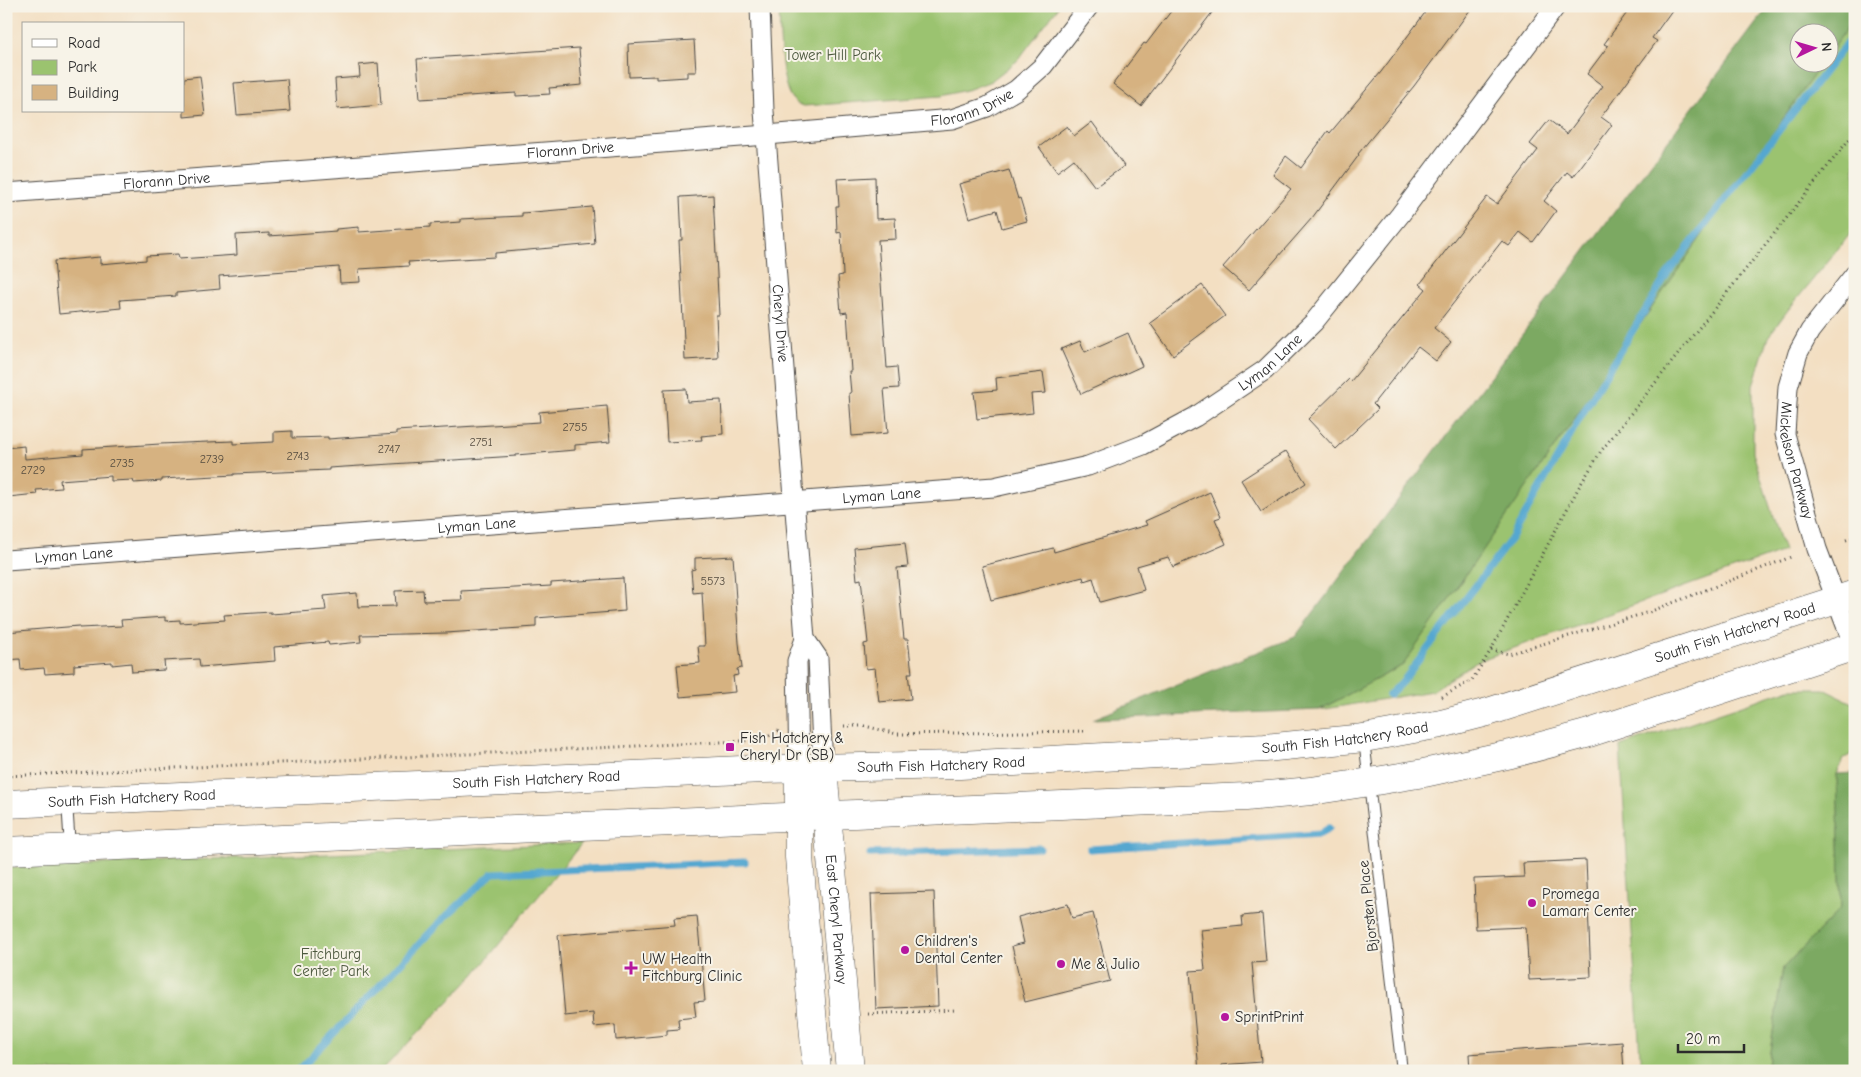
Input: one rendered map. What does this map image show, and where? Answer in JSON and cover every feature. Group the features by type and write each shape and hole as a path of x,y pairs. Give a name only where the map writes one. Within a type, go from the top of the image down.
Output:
{"main road":[{"name":"South Fish Hatchery Road","path":"6,804 753,769 960,765 1265,748 1364,738 1441,724 1488,712 1846,597"},
{"path":"6,851 1246,797 1311,791 1424,773 1511,754 1586,734 1854,647"},
{"name":"East Cheryl Parkway","path":"811,769 826,816 850,1071"},
{"name":"East Cheryl Parkway","path":"811,769 799,816 799,857 817,1071"}],"street":[{"name":"Cheryl Drive","path":"760,6 766,135 805,639 797,661 811,769"},
{"name":"Florann Drive","path":"6,193 766,135 952,118 987,107 1016,90 1043,66 1089,6"},
{"name":"Lyman Lane","path":"6,560 994,487 1088,466 1143,445 1195,418 1265,370 1314,322 1400,215 1556,6"},
{"name":"Mickelson Parkway","path":"1854,647 1846,597 1817,549 1785,434 1788,387 1798,353 1810,331 1855,274"}],"lane":[{"name":"Bjorsten Place","path":"1364,738 1402,1071"},
{"path":"67,801 70,849"}],"path":[{"path":"1441,697 1472,680 1491,650 1578,487 1601,451 1855,132"},
{"path":"1848,539 1855,537"},
{"path":"1491,650 1509,654 1639,614 1791,557"},
{"path":"844,726 864,726 897,734 1096,731"},
{"path":"6,776 762,740 782,729"},
{"path":"865,1014 956,1010"}],"green space":[{"name":"Tower Hill Park","path":"779,6 1059,6 1018,60 991,81 970,89 941,96 804,106 794,101 785,84 781,56"},
{"path":"1769,6 1855,6 1855,16 1838,41 1838,22 1788,22 1788,72 1816,72 1403,665 1319,710 1093,719 1295,637"},
{"path":"1855,16 1855,228 1768,337 1753,385 1753,453 1784,551 1475,662 1432,691 1319,710 1403,665 1816,72 1838,72 1838,41"},
{"path":"1790,689 1824,689 1855,704 1855,752 1843,759 1837,774 1841,908 1783,968 1767,1071 1641,1071 1620,746"},
{"path":"1855,773 1855,1071 1767,1071 1783,968 1841,908 1837,774"},
{"name":"Fitchburg Center Park","path":"582,843 473,976 381,1071 6,1071 6,868"}],"building":[{"path":"1175,6 1217,6 1141,106 1113,84"},
{"path":"1430,6 1473,6 1414,86 1358,154 1312,218 1249,290 1223,267 1291,189 1273,175 1286,156 1301,168 1328,131 1330,133 1381,72"},
{"path":"1632,6 1675,6 1652,38 1657,41 1601,117 1612,125 1573,177 1567,172 1544,201 1556,211 1533,242 1520,232 1509,246 1502,241 1434,328 1451,342 1436,361 1418,347 1373,404 1378,409 1336,449 1308,419 1349,379 1351,381 1426,289 1420,284 1487,197 1497,204 1538,150 1530,144 1549,120 1567,134 1603,86 1587,74 1608,46 1604,44"},
{"path":"694,40 696,72 687,72 687,77 656,79 656,76 629,77 628,44"},
{"path":"579,48 582,85 549,88 550,94 516,96 516,93 420,99 417,59"},
{"path":"378,63 381,105 337,109 335,79 360,77 359,65"},
{"path":"200,76 205,115 184,117 185,78"},
{"path":"287,79 290,111 237,115 234,83"},
{"path":"1092,122 1124,166 1095,187 1074,159 1057,172 1039,147 1067,126 1074,136"},
{"path":"1009,170 1027,221 1002,228 997,210 969,218 959,184"},
{"path":"875,177 876,219 895,218 896,239 878,240 887,368 897,367 899,388 884,389 888,433 852,436 849,393 851,393 849,371 851,371 847,312 841,313 838,276 843,275 841,232 837,233 836,206 839,206 837,179"},
{"path":"713,195 719,315 716,315 718,358 685,360 679,240 682,240 680,197"},
{"path":"592,207 595,244 495,253 495,257 408,262 409,266 359,269 360,282 340,283 339,267 219,276 220,289 176,293 176,296 120,300 121,308 59,314 54,261 100,257 100,264 146,260 146,256 178,254 179,259 237,255 236,235 269,233 269,236 336,231 336,229 359,227 359,232 430,227 430,224 461,222 461,219 522,216 522,213"},
{"path":"1202,285 1225,316 1173,355 1150,323"},
{"path":"1128,333 1142,366 1081,394 1061,349 1080,341 1085,352"},
{"path":"1043,372 1046,393 1031,394 1033,413 977,419 974,392 997,390 996,378"},
{"path":"686,389 687,402 721,400 723,434 701,436 702,440 667,442 664,390"},
{"path":"607,406 610,442 575,445 575,450 516,456 329,468 329,470 162,479 162,481 134,483 133,480 111,481 111,476 60,480 61,488 36,490 37,494 8,497 6,448 24,446 25,459 83,454 83,449 233,441 233,444 274,442 274,432 292,431 292,438 328,437 328,439 396,434 396,431 540,422 539,412"},
{"path":"1286,451 1306,483 1261,512 1241,480"},
{"path":"1210,492 1221,517 1215,519 1226,544 1173,567 1168,557 1137,566 1144,590 1100,602 1093,578 1084,581 1083,577 991,600 982,566 1053,548 1054,552 1147,525 1145,521"},
{"path":"905,543 908,567 897,568 904,639 908,639 912,673 908,673 911,699 879,702 875,668 866,669 864,644 868,643 861,579 857,580 854,548"},
{"path":"733,556 742,668 737,669 738,675 733,676 735,692 680,697 677,665 700,663 698,646 705,646 702,592 693,593 691,570 695,569 695,558"},
{"path":"623,578 625,611 536,618 536,627 446,633 360,635 361,642 329,645 328,642 274,647 275,661 200,667 199,659 164,661 165,670 132,672 131,663 112,665 112,662 74,665 74,672 45,674 44,668 21,670 20,659 6,660 6,632 79,626 79,628 122,626 121,620 165,617 165,621 180,620 180,623 225,620 224,615 326,610 324,596 357,593 358,607 396,606 395,591 423,590 424,601 462,600 461,591 551,586 551,583"},
{"name":"Promega Lamarr Center","path":"1586,860 1591,977 1529,980 1526,927 1476,929 1474,879 1524,877 1523,863"},
{"name":"Children's Dental Center","path":"934,892 938,1006 876,1009 871,894"},
{"name":"Me & Julio","path":"1068,904 1072,918 1093,913 1110,981 1025,1002 1012,946 1024,943 1018,917"},
{"name":"SprintPrint","path":"1262,914 1266,962 1252,963 1261,1062 1221,1065 1221,1071 1199,1071 1190,971 1205,970 1201,930 1243,926 1242,916"},
{"name":"UW Health Fitchburg Clinic","path":"697,916 705,1001 694,1002 696,1017 678,1019 679,1029 667,1030 667,1035 616,1040 615,1025 594,1027 593,1013 565,1016 558,935 675,925 674,918"},
{"path":"1622,1042 1624,1071 1470,1071 1469,1054"}],"waterway":[{"path":"1389,695 1403,681 1511,539 1591,399 1668,273 1855,33"},
{"path":"1090,849 1320,834 1329,828"},
{"path":"870,854 1040,848"},
{"path":"298,1071 442,920 493,873 745,862"}],"place":[{"name":"Fish Hatchery & Cheryl Dr (SB)","path":"730,747"},
{"name":"Promega Lamarr Center","path":"1532,903"},
{"name":"Children's Dental Center","path":"905,950"},
{"name":"Me & Julio","path":"1061,964"},
{"name":"UW Health Fitchburg Clinic","path":"631,968"},
{"name":"SprintPrint","path":"1225,1017"}]}
